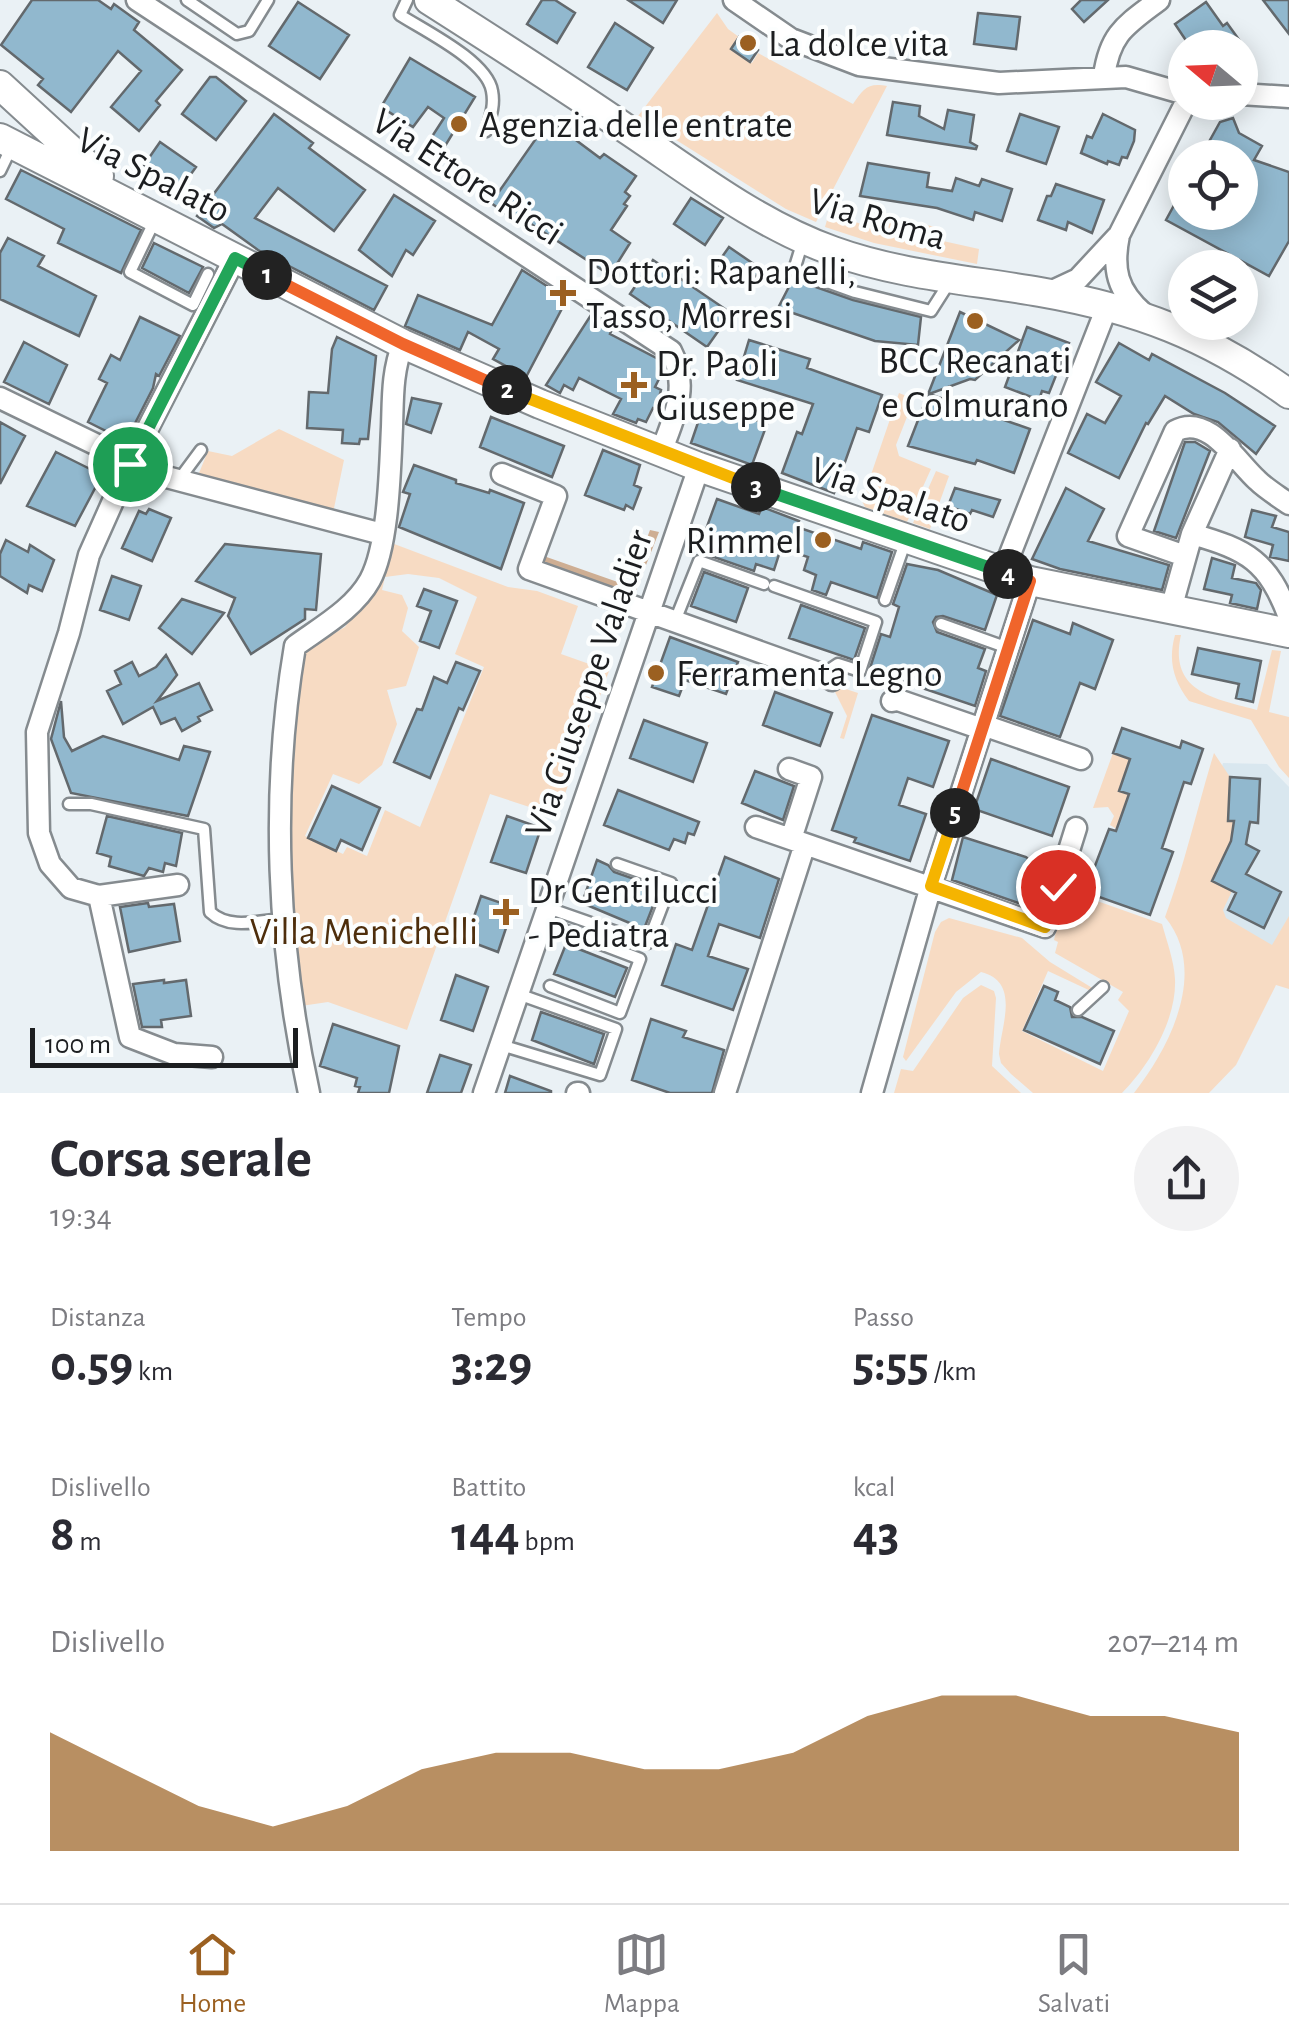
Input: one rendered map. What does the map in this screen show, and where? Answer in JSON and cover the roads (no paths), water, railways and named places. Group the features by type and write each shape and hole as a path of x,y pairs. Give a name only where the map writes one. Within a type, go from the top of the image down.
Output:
{"main road":[{"name":"Via Roma","path":"429,0 693,174 776,227 804,240 861,260 1046,294 1149,319 1206,341 1289,394"},
{"path":"3,87 12,101 12,141 28,144 30,134 38,126 46,127"},
{"path":"3,87 122,198"},
{"name":"Via Spalato","path":"12,141 403,344 661,452 1017,577 1289,633"}],"street":[{"name":"Via Ettore Ricci","path":"137,0 670,352 682,378 682,394 661,452"},
{"path":"734,0 791,38 858,65 1000,83 1126,77 1168,89"},
{"path":"1104,76 1108,51 1118,32 1159,0"},
{"path":"1258,95 1289,98"},
{"path":"1149,319 1132,304 1117,279 1115,256 1119,236 1177,120"},
{"path":"1046,294 1078,279 1119,236"},
{"path":"178,885 98,896 71,888 50,864 39,833 37,732 70,634 90,556 130,464 235,258"},
{"path":"872,1093 931,886 1008,648 1017,577 1106,307"},
{"path":"309,1093 287,973 282,919 286,699 295,646 344,611 370,579 382,534 395,364 403,344"},
{"path":"0,398 130,464 178,482 382,534"},
{"path":"1185,556 1128,536 1174,432 1188,426 1200,429 1230,449 1259,483 1289,504"},
{"path":"1171,609 1192,534 1230,449"},
{"name":"Via Giuseppe Valadier","path":"484,1093 700,467"},
{"path":"502,474 556,496 530,569 829,676"},
{"path":"1192,534 1219,542 1267,570 1289,617"},
{"path":"895,699 1080,759"},
{"path":"725,1093 798,841 811,776 788,769"},
{"path":"756,827 1045,927 1076,828"},
{"path":"98,896 130,1037 174,1054 212,1058"}],"lane":[{"path":"187,0 237,34 249,31 268,0"},
{"path":"407,0 400,15 477,65 486,78 492,88 493,108 486,131"},
{"path":"0,170 12,141"},
{"path":"156,216 130,272 194,305 208,274"},
{"path":"178,482 201,450"},
{"path":"885,600 907,538"},
{"path":"675,621 699,561 876,622 860,672 838,664 829,676"},
{"path":"941,624 1008,648"},
{"path":"69,804 92,804 204,830 210,912 228,924 282,919"},
{"path":"545,915 648,944 671,883 617,864"},
{"path":"545,915 640,959 620,1013 550,986"},
{"path":"1078,1010 1103,987"},
{"path":"500,1045 600,1076 616,1030 518,994"}],"place":[{"name":"La dolce vita","path":"748,43"},
{"name":"Agenzia delle entrate","path":"459,124"},
{"name":"Dottori: Rapanelli, Tasso, Morresi","path":"563,293"},
{"name":"BCC Recanati e Colmurano","path":"975,321"},
{"name":"Dr. Paoli Giuseppe","path":"634,385"},
{"name":"Rimmel","path":"823,540"},
{"name":"Ferramenta Legno","path":"656,673"},
{"name":"Dr Gentilucci - Pediatra","path":"506,912"}],"park label":[{"name":"Villa Menichelli","path":"364,931"}]}
